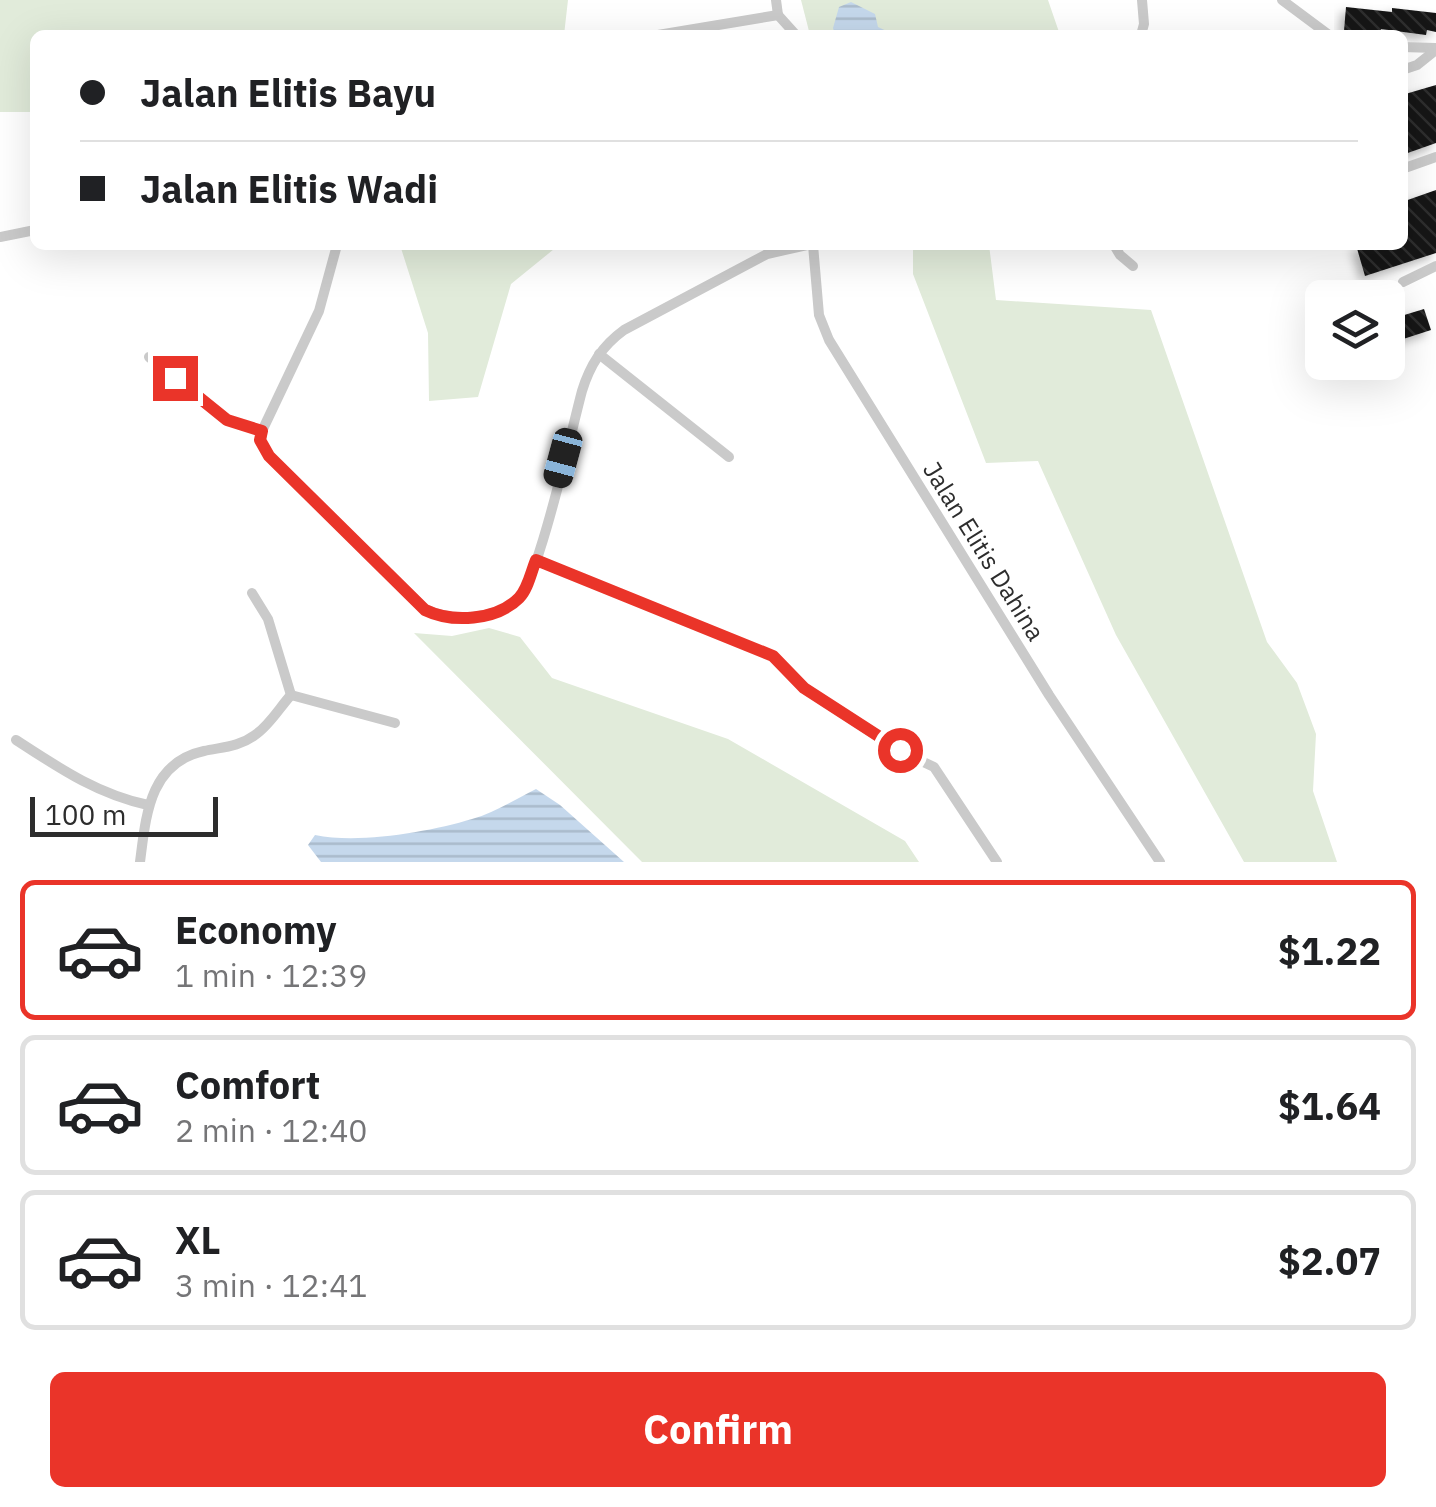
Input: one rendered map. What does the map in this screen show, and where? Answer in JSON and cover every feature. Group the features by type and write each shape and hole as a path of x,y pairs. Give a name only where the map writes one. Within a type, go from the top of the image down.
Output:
{"street":[{"path":"776,0 778,15 792,30"},
{"path":"1142,0 1142,30"},
{"path":"1282,0 1321,30"},
{"path":"688,30 778,15"},
{"path":"1408,47 1436,49"},
{"path":"1408,68 1418,66 1436,49"},
{"path":"1408,167 1436,157"},
{"path":"0,237 30,231"},
{"path":"336,250 320,311 260,440 269,456 425,610 462,620 508,606 523,594 536,560 582,390 599,354 624,330 767,254 786,250"},
{"name":"Jalan Elitis Dahina","path":"811,250 819,315 830,340 1049,695 1160,862"},
{"path":"1117,250 1133,266"},
{"path":"1405,281 1436,266"},
{"path":"599,354 730,456"},
{"path":"149,357 227,420 262,431"},
{"path":"536,560 773,656 804,688 900,750 934,767 998,862"},
{"path":"252,593 268,619 291,694"},
{"path":"291,694 394,722"},
{"path":"140,862 148,805 156,785 179,761 193,753 229,748 256,735 291,694"},
{"path":"16,740 105,794 148,805"}],"green space":[{"path":"0,0 568,0 565,30 30,30 30,112 0,112"},
{"path":"801,0 1048,0 1058,30 809,30"},
{"path":"402,250 553,250 511,284 478,397 429,401 428,333"},
{"path":"913,250 990,250 996,300 1151,310 1267,642 1297,683 1316,734 1313,791 1337,862 1244,862 1116,635 1038,461 986,463 913,274"},
{"path":"489,628 520,637 552,678 728,739 905,841 919,862 642,862 414,633 452,636"}],"water":[{"path":"851,2 875,14 878,27 884,30 834,30 839,7"},
{"path":"536,789 560,805 624,862 321,862 308,845 315,835 373,837 455,824"}],"building":[{"path":"1346,7 1436,13 1436,32 1427,30 1426,35 1408,30 1344,30"},
{"path":"1436,85 1436,143 1408,153 1408,93"},
{"path":"1436,190 1436,253 1365,276 1357,250 1408,250 1408,200"},
{"path":"1424,309 1431,330 1405,338 1405,315"}],"route":[{"path":"175,378 227,420 262,431 260,440 269,456 425,610 462,620 508,606 523,594 536,560 773,656 804,688 900,750"}]}
